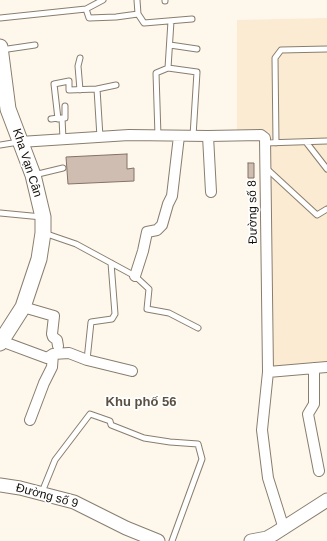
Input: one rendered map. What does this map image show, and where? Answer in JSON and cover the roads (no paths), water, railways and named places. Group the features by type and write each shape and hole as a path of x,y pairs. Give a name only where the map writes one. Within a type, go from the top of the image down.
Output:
{"main road":[{"name":"Kha Vạn Cân","path":"0,48 4,109 20,142 33,175 43,217 43,233 39,259 23,307 1,342"}],"street":[{"path":"20,142 129,135 261,135 265,138 265,143"},
{"path":"135,276 147,232 157,230 162,225 172,196 179,136"},
{"path":"208,136 211,192"},
{"name":"Đường số 8","path":"265,143 268,372 262,430 268,478 284,529"},
{"path":"23,307 54,316 52,334 57,340 52,367 44,383 30,420"},
{"path":"1,342 47,358 56,350"},
{"path":"56,350 87,360 132,371"},
{"path":"268,372 327,367"},
{"path":"314,368 314,404 308,414 319,471"},
{"name":"Đường số 9","path":"0,485 42,493 74,502 151,540"},
{"path":"251,541 268,539 327,500"}],"lane":[{"path":"0,18 86,10 103,0"},
{"path":"137,0 138,14 144,23 192,19"},
{"path":"86,10 89,18 116,17 138,14"},
{"path":"168,68 171,21"},
{"path":"0,48 35,45"},
{"path":"170,45 197,49"},
{"path":"276,144 276,58 281,50 327,49"},
{"path":"80,58 78,66 80,90"},
{"path":"158,136 156,73 168,68 197,72 193,136"},
{"path":"63,139 54,84 69,81 69,90 97,89 116,85"},
{"path":"97,89 100,137"},
{"path":"51,119 65,118 65,106"},
{"path":"265,143 276,144 327,141"},
{"path":"0,145 20,142"},
{"path":"306,142 327,169"},
{"path":"266,167 317,215 327,209"},
{"path":"33,175 63,168"},
{"path":"0,213 43,217"},
{"path":"43,233 76,244 135,276 149,288 147,309 169,313 198,328"},
{"path":"87,360 91,322 112,319 115,314 111,263"},
{"path":"42,493 56,460 90,414 110,421 111,425 144,438 198,444 202,459 172,541"}],"district":[{"name":"Khu phố 56","path":"141,402"}]}
